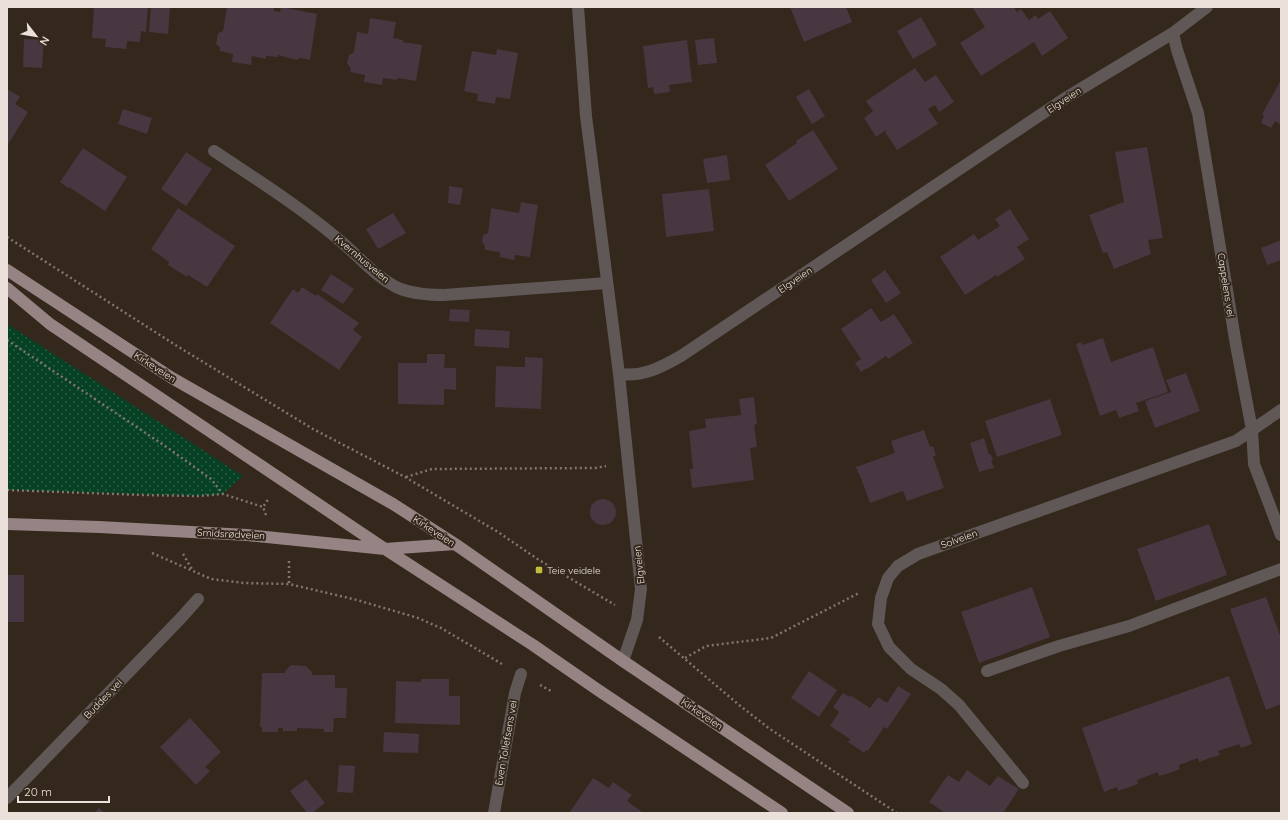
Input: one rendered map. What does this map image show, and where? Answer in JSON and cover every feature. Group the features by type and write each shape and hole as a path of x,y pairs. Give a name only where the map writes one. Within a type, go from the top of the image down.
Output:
{"main road":[{"name":"Kirkeveien","path":"7,270 172,378 392,504 455,544 623,661 848,813"},
{"path":"7,288 50,324 385,549 533,645 782,813"},
{"name":"Smidsrødveien","path":"7,524 274,537 385,549 455,544"}],"street":[{"path":"578,7 586,116 619,374"},
{"name":"Elgveien","path":"623,661 637,620 641,589 619,374 631,375 646,373 663,367 681,356 1064,100 1173,33 1207,7"},
{"name":"Cappelens vei","path":"1173,33 1177,50 1198,113 1236,345 1252,430 1254,464 1281,535"},
{"name":"Kvernhusveien","path":"214,151 300,209 339,239 380,277 398,288 424,295 444,295 607,284"},
{"name":"Solveien","path":"1023,783 959,705 941,688 911,669 889,648 878,624 881,598 888,578 898,566 918,554 1236,441 1281,410"},
{"path":"987,671 1059,646 1129,626 1281,569"},
{"name":"Buddes vei","path":"7,798 177,623 198,599"},
{"name":"Even Tollefsens vei","path":"494,813 515,693 521,674"}],"path":[{"path":"7,237 177,346 313,429 405,477 498,532 539,560 615,605"},
{"path":"7,340 211,479 223,494"},
{"path":"405,477 432,469 595,468 628,463"},
{"path":"7,490 198,496 223,494 263,507 271,494"},
{"path":"175,531 177,545 193,571 211,579 244,583 289,584 357,600 418,618 441,628 521,674"},
{"path":"288,561 289,584"},
{"path":"685,658 706,646 771,638 888,578"},
{"path":"659,637 739,705 770,729 897,813"}],"green space":[{"path":"7,324 243,476 223,494 198,496 7,490"}],"building":[{"path":"94,7 148,7 146,32 141,31 140,42 127,41 126,49 105,47 106,39 92,38"},
{"path":"151,7 170,7 168,34 149,32"},
{"path":"227,7 274,7 274,11 280,12 281,7 317,14 310,60 300,58 297,60 278,55 278,57 266,56 266,59 252,56 251,65 232,62 233,54 220,51 220,48 216,44 218,33 223,31"},
{"path":"790,7 846,7 852,22 804,42"},
{"path":"972,7 1014,7 1017,12 1021,9 1029,20 1036,15 1038,19 1050,11 1068,38 1042,56 1034,42 981,76 960,43 985,27"},
{"path":"921,17 937,45 913,59 897,31"},
{"path":"370,18 396,22 393,38 403,40 403,42 422,45 416,81 397,78 397,80 383,78 382,85 364,82 365,75 350,72 351,69 347,63 349,55 354,52 357,32 368,34"},
{"path":"714,38 717,63 698,65 695,40"},
{"path":"24,39 44,40 42,68 23,67"},
{"path":"687,40 692,82 669,85 670,92 654,94 653,87 648,88 643,46"},
{"path":"497,49 518,53 510,99 496,97 495,104 477,101 478,94 464,91 472,51 496,55"},
{"path":"915,68 925,82 936,75 954,102 939,112 935,105 928,109 938,124 897,150 885,132 886,130 876,137 864,118 873,111 866,101"},
{"path":"1281,80 1281,125 1275,121 1271,128 1261,123 1264,116 1262,114"},
{"path":"7,89 20,97 15,104 28,112 7,146"},
{"path":"809,89 825,116 812,124 796,97"},
{"path":"123,109 152,118 147,134 118,124"},
{"path":"813,130 838,169 789,201 765,165"},
{"path":"1147,147 1163,238 1148,240 1151,254 1114,269 1107,252 1103,253 1089,215 1124,202 1115,152"},
{"path":"83,148 127,177 105,211 60,182"},
{"path":"186,152 212,169 186,206 161,189"},
{"path":"727,155 730,180 707,183 703,159"},
{"path":"449,186 463,188 460,205 448,203"},
{"path":"709,189 714,231 666,237 662,194"},
{"path":"521,202 538,205 530,257 515,255 514,260 500,257 500,252 485,250 485,246 482,242 483,235 488,233 491,208 519,213"},
{"path":"178,208 235,246 207,287 168,265 169,262 151,249"},
{"path":"1010,209 1029,239 1017,247 1025,259 997,277 996,275 965,295 940,257 974,234 978,240 1000,226 995,219"},
{"path":"393,213 406,233 378,249 366,229"},
{"path":"1281,240 1281,260 1267,265 1261,248"},
{"path":"885,270 901,293 886,303 871,280"},
{"path":"331,274 354,289 343,304 321,290"},
{"path":"302,287 316,296 317,294 359,323 353,330 362,337 339,370 270,323 293,289 298,293"},
{"path":"871,308 881,322 894,314 913,343 888,359 886,356 861,372 855,363 861,359 841,329"},
{"path":"450,309 470,310 469,322 449,321"},
{"path":"475,329 510,331 509,348 474,346"},
{"path":"1103,338 1111,362 1153,347 1168,392 1136,403 1139,411 1119,418 1116,410 1100,416 1076,344 1081,342 1082,345"},
{"path":"427,354 445,354 444,368 456,368 456,390 444,389 444,405 398,404 398,363 427,363"},
{"path":"525,357 543,358 541,409 495,407 496,366 525,367"},
{"path":"1186,373 1200,411 1155,428 1145,401 1171,392 1166,380"},
{"path":"754,397 757,424 754,425 757,447 750,448 754,480 692,488 690,469 693,469 689,431 706,428 705,419 741,415 739,399"},
{"path":"1050,399 1062,435 997,457 985,421"},
{"path":"924,430 930,447 933,446 936,456 933,456 944,488 907,501 903,491 870,503 856,467 895,453 891,441"},
{"path":"984,438 989,455 991,454 993,460 991,460 994,468 979,472 970,443"},
{"path":"603,499 612,503 616,512 612,521 603,525 594,521 590,512 594,503"},
{"path":"1209,524 1227,575 1156,601 1137,549"},
{"path":"7,575 24,575 24,622 7,622"},
{"path":"1032,587 1050,637 979,663 961,612"},
{"path":"1266,597 1281,638 1281,704 1266,710 1230,609"},
{"path":"291,665 306,666 312,672 312,675 335,675 335,688 347,688 346,718 334,718 333,732 324,732 324,729 297,728 297,731 283,731 283,728 278,728 278,732 262,732 262,727 260,727 262,673 285,673"},
{"path":"809,671 837,690 819,717 791,698"},
{"path":"1229,676 1252,744 1241,748 1239,744 1218,751 1220,755 1199,762 1198,758 1179,765 1180,769 1169,773 1159,776 1158,772 1137,780 1138,784 1118,791 1117,787 1104,792 1082,728"},
{"path":"421,679 449,679 449,696 460,696 460,725 395,723 396,681 421,682"},
{"path":"898,686 911,694 887,729 884,727 868,751 866,750 864,753 848,742 850,739 830,726 839,712 833,707 843,693 850,697 850,695 870,708 878,697 887,703"},
{"path":"190,718 221,752 205,767 210,771 196,785 160,747"},
{"path":"384,732 419,734 418,753 383,752"},
{"path":"339,765 355,766 353,793 337,792"},
{"path":"967,770 990,786 998,776 1019,789 1003,813 945,813 929,802 948,775 959,782"},
{"path":"593,778 609,788 613,782 632,795 627,801 642,812 569,813"},
{"path":"306,779 325,803 312,813 307,813 290,791"},
{"path":"99,808 105,813 94,813"}],"place":[{"name":"Teie veidele","path":"539,570"}]}
